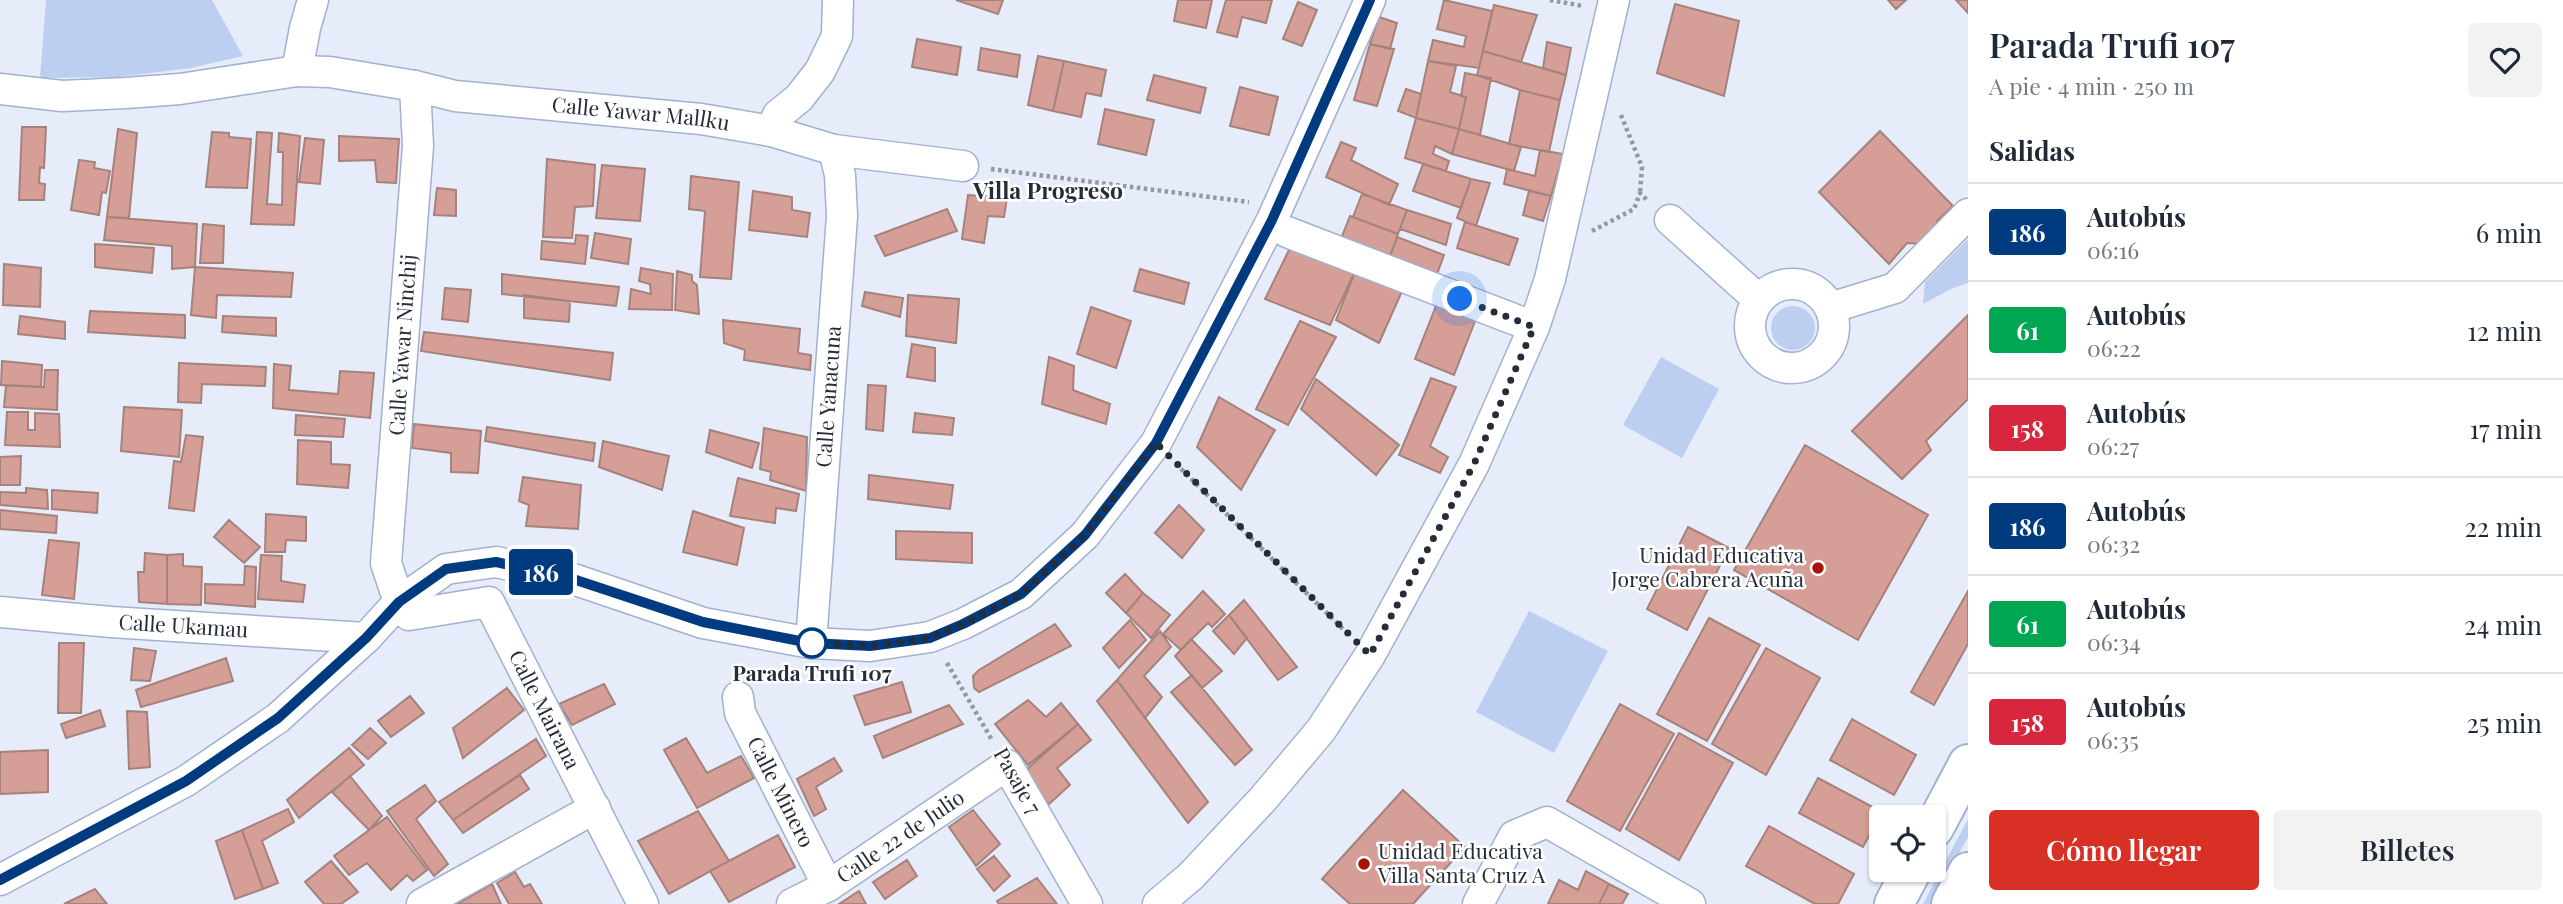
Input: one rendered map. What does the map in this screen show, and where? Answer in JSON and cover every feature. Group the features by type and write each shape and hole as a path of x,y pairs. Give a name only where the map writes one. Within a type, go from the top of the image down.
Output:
{"main road":[{"path":"1946,805 1968,764"},
{"path":"1951,904 1968,872"},
{"path":"1894,904 1906,882"}],"street":[{"path":"298,71 313,0"},
{"path":"771,131 778,115 799,98 820,71 837,36 838,0"},
{"path":"0,880 186,781 278,718 366,638 399,602 446,569 496,562 573,579 703,622 810,643 870,646 930,638 1021,594 1085,535 1156,443 1282,218 1370,0"},
{"path":"1158,904 1191,876 1321,730 1370,655 1474,464 1534,327 1550,279 1614,0"},
{"name":"Calle Yawar Mallku","path":"0,89 62,96 126,93 180,89 298,71 330,72 415,86 455,96 701,119 771,131 834,149 963,166"},
{"name":"Calle Yawar Ninchij","path":"399,602 386,563 418,146 415,86"},
{"name":"Calle Yanacuna","path":"810,643 842,216 840,174 834,149"},
{"path":"1830,308 1895,288 1968,214"},
{"path":"1282,218 1534,327"},
{"path":"1670,220 1759,300"},
{"path":"1797,284 1811,288 1830,308 1834,321 1834,335 1829,348 1820,358 1808,365 1794,368 1781,367 1768,361 1759,352 1749,326 1752,312 1759,300 1769,290 1782,285 1797,284"},
{"name":"Calle Mairana","path":"399,602 409,615 489,603 643,904"},
{"name":"Calle Ukamau","path":"0,612 111,622 366,638"},
{"name":"Calle Minero","path":"738,697 740,713 828,886"},
{"name":"Calle 22 de Julio","path":"792,904 828,886 1007,765"},
{"name":"Pasaje 7","path":"1007,765 1087,904"},
{"path":"422,904 595,808"},
{"path":"1478,904 1514,836 1547,822 1690,904"}],"path":[{"path":"1587,234 1634,209 1640,193 1642,167 1618,108"},
{"path":"963,166 1282,218"},
{"path":"1640,193 1670,220"},
{"path":"1156,443 1370,655"},
{"name":"Pasaje 7","path":"945,660 1007,765"}],"shaded area":[{"path":"46,0 212,0 243,56 191,68 119,77 40,78"},
{"path":"1968,239 1968,283 1923,304 1925,282"},
{"path":"1793,306 1808,313 1815,328 1808,343 1793,350 1778,343 1771,328 1778,313"},
{"path":"1661,357 1719,389 1682,458 1623,425"},
{"path":"1529,611 1608,651 1554,753 1476,712"},
{"path":"1968,819 1968,837 1946,878 1946,861"},
{"path":"1935,882 1944,882 1932,904 1923,904"}],"building":[{"path":"956,0 1003,0 998,14"},
{"path":"1178,0 1212,0 1206,28 1174,21"},
{"path":"1226,0 1272,0 1266,23 1242,17 1237,37 1217,32"},
{"path":"1444,0 1492,11 1479,68 1428,61 1433,40 1464,47 1466,36 1437,29"},
{"path":"1888,0 1906,0 1896,9"},
{"path":"1956,0 1968,0 1968,13"},
{"path":"1298,2 1317,10 1302,46 1283,39"},
{"path":"1675,4 1739,21 1724,96 1657,73"},
{"path":"1494,5 1537,15 1521,62 1483,51"},
{"path":"1379,17 1397,23 1390,49 1370,44"},
{"path":"917,39 961,47 957,75 912,67"},
{"path":"1547,42 1571,48 1566,75 1543,68"},
{"path":"1370,44 1394,49 1377,106 1354,100"},
{"path":"981,48 1020,55 1017,77 978,70"},
{"path":"1483,51 1566,75 1560,100 1477,75"},
{"path":"1038,56 1064,61 1053,111 1028,105"},
{"path":"1064,61 1106,70 1101,96 1086,93 1081,117 1053,111"},
{"path":"1428,61 1456,66 1450,92 1466,97 1459,129 1416,118"},
{"path":"1465,73 1491,78 1480,135 1459,129 1466,97 1461,96"},
{"path":"1154,75 1206,88 1200,113 1147,100"},
{"path":"1240,87 1278,97 1269,135 1230,126"},
{"path":"1406,89 1421,94 1416,118 1398,111"},
{"path":"1520,90 1560,100 1549,152 1509,144"},
{"path":"1105,109 1154,120 1146,155 1098,144"},
{"path":"1416,118 1459,129 1452,154 1435,146 1433,154 1449,161 1446,171 1405,158"},
{"path":"22,127 46,127 44,168 40,167 39,183 45,184 44,200 19,200"},
{"path":"118,129 137,133 129,218 107,217"},
{"path":"1459,129 1521,147 1514,171 1452,154"},
{"path":"1880,131 1953,206 1937,221 1934,235 1924,244 1907,243 1889,264 1819,192"},
{"path":"212,132 251,139 247,188 206,187"},
{"path":"257,132 272,133 267,204 282,205 283,152 278,152 279,133 300,136 294,225 251,224"},
{"path":"339,136 399,139 396,183 377,182 375,160 339,161"},
{"path":"305,138 324,140 320,184 299,182"},
{"path":"1341,142 1356,148 1351,160 1398,184 1389,205 1326,177"},
{"path":"1540,150 1563,154 1551,196 1504,184 1507,169 1535,176"},
{"path":"547,159 595,165 593,206 575,207 572,238 543,237"},
{"path":"79,160 95,162 94,168 110,171 106,193 102,192 99,215 71,210"},
{"path":"1423,164 1471,179 1461,208 1413,191"},
{"path":"602,165 645,169 640,221 596,218"},
{"path":"691,176 739,182 731,279 700,277 705,211 689,209"},
{"path":"1471,179 1490,183 1476,226 1457,218"},
{"path":"437,188 456,190 456,216 434,215"},
{"path":"753,191 792,197 792,210 810,213 807,237 749,230"},
{"path":"1529,191 1551,196 1543,221 1523,215"},
{"path":"1362,194 1407,210 1398,234 1353,217"},
{"path":"968,195 1007,198 1004,217 988,216 984,243 962,239"},
{"path":"947,209 957,231 885,256 875,236"},
{"path":"1407,210 1451,224 1446,245 1400,229"},
{"path":"1350,216 1398,234 1390,257 1341,239"},
{"path":"107,217 197,224 195,267 172,269 172,246 104,240"},
{"path":"1465,222 1518,239 1509,265 1457,248"},
{"path":"203,224 224,226 223,263 200,263"},
{"path":"595,233 631,239 628,264 591,258"},
{"path":"576,235 588,236 585,264 541,259 542,241 575,244"},
{"path":"1397,237 1444,255 1437,274 1390,257"},
{"path":"95,244 154,248 152,273 95,267"},
{"path":"1292,244 1357,267 1330,325 1265,299"},
{"path":"4,264 41,268 40,307 3,305"},
{"path":"195,267 293,273 291,297 217,295 216,318 191,315"},
{"path":"1357,267 1403,289 1379,343 1336,320"},
{"path":"641,268 673,274 672,310 629,309 631,289 651,294 650,284 639,281"},
{"path":"1140,269 1189,283 1184,304 1134,291"},
{"path":"677,271 692,275 692,281 697,285 699,314 675,310"},
{"path":"502,274 619,287 616,306 502,294"},
{"path":"445,288 471,290 468,322 442,319"},
{"path":"865,292 903,298 900,317 862,306"},
{"path":"524,295 570,301 569,322 524,318"},
{"path":"908,295 959,299 956,343 906,336"},
{"path":"1438,301 1477,316 1454,375 1415,359"},
{"path":"1091,307 1131,321 1116,368 1077,354"},
{"path":"90,311 185,315 185,338 88,332"},
{"path":"1968,315 1968,399 1926,441 1931,450 1902,479 1852,431"},
{"path":"20,316 65,322 65,339 18,334"},
{"path":"223,316 276,318 276,336 222,332"},
{"path":"723,320 800,329 798,353 811,355 810,370 744,360 745,350 724,343"},
{"path":"1300,321 1336,337 1288,425 1256,409"},
{"path":"424,332 613,353 610,380 421,351"},
{"path":"912,344 935,348 935,381 907,377"},
{"path":"1049,357 1074,366 1073,390 1110,404 1106,424 1042,404"},
{"path":"2,361 42,365 41,387 1,385"},
{"path":"179,363 266,367 265,386 202,384 201,403 178,402"},
{"path":"274,364 291,366 289,390 338,394 340,371 374,373 370,418 273,408"},
{"path":"45,370 58,370 57,410 4,407 6,385 44,387"},
{"path":"1431,378 1456,387 1430,446 1448,457 1440,473 1399,455"},
{"path":"1316,379 1399,445 1376,475 1301,409"},
{"path":"868,385 886,386 883,431 866,429"},
{"path":"1219,397 1275,430 1241,490 1197,447"},
{"path":"124,407 182,410 179,457 121,451"},
{"path":"7,412 28,412 28,430 35,430 35,413 59,414 60,447 5,445"},
{"path":"915,413 954,418 952,435 913,432"},
{"path":"296,415 345,419 343,437 295,435"},
{"path":"414,424 481,431 478,473 451,472 451,453 412,448"},
{"path":"487,427 595,443 593,461 485,441"},
{"path":"764,428 807,437 806,491 770,480 771,472 760,469"},
{"path":"710,430 759,443 752,468 706,452"},
{"path":"186,435 203,437 194,511 169,508 174,461 181,462"},
{"path":"298,440 331,442 331,464 350,465 348,488 297,484"},
{"path":"603,441 669,456 662,490 599,467"},
{"path":"1805,445 1928,515 1858,640 1734,570"},
{"path":"21,456 20,485 0,485 0,457"},
{"path":"869,475 953,485 950,509 868,499"},
{"path":"523,477 581,485 578,529 526,526 529,505 519,501"},
{"path":"738,478 799,494 796,511 776,508 775,523 730,516"},
{"path":"26,488 47,490 48,509 0,505 0,492 26,493"},
{"path":"52,490 98,493 97,513 52,509"},
{"path":"1179,505 1204,530 1182,558 1155,533"},
{"path":"0,510 57,516 56,533 0,529"},
{"path":"693,511 744,528 737,565 683,552"},
{"path":"266,514 306,517 306,541 286,540 285,552 265,552"},
{"path":"229,520 260,547 244,563 214,537"},
{"path":"1688,527 1729,548 1687,630 1647,609"},
{"path":"896,531 972,533 972,563 896,559"},
{"path":"49,540 79,543 74,599 42,595"},
{"path":"145,553 167,555 167,604 139,602 138,572 144,572"},
{"path":"183,554 183,566 202,567 201,605 167,604 167,555"},
{"path":"261,555 282,556 281,581 305,585 303,602 258,599"},
{"path":"245,566 256,567 255,607 205,603 205,584 244,585"},
{"path":"1125,574 1143,593 1126,613 1106,593"},
{"path":"1203,591 1225,614 1212,627 1208,623 1181,650 1163,634"},
{"path":"1968,591 1968,644 1934,705 1911,692"},
{"path":"1143,593 1170,615 1151,638 1126,613"},
{"path":"1244,600 1297,667 1278,680 1229,615"},
{"path":"1229,615 1247,638 1234,654 1213,631"},
{"path":"1709,618 1760,645 1707,741 1657,714"},
{"path":"1130,620 1146,640 1119,668 1103,648"},
{"path":"1055,624 1071,646 979,692 974,688 973,676 979,670"},
{"path":"1160,631 1171,647 1144,676 1162,697 1145,718 1117,680"},
{"path":"1191,639 1222,671 1202,688 1175,656"},
{"path":"59,643 84,643 81,713 58,713"},
{"path":"134,648 156,651 150,681 131,680"},
{"path":"1766,648 1820,678 1766,775 1712,744"},
{"path":"226,658 233,681 141,707 136,690"},
{"path":"1192,675 1252,750 1235,765 1171,692"},
{"path":"1117,680 1208,802 1188,823 1097,701"},
{"path":"902,682 911,712 865,725 854,696"},
{"path":"604,684 615,704 572,725 559,704"},
{"path":"507,688 524,710 463,758 453,728"},
{"path":"410,696 424,713 391,737 378,721"},
{"path":"1028,700 1046,717 1061,703 1078,724 1028,765 995,724"},
{"path":"1620,704 1674,734 1620,831 1567,801"},
{"path":"949,705 963,724 883,758 874,736"},
{"path":"100,710 105,726 66,738 61,724"},
{"path":"127,711 147,712 150,767 129,769"},
{"path":"1852,719 1916,755 1894,795 1830,760"},
{"path":"1078,724 1091,740 1057,768 1070,785 1048,805 1025,771"},
{"path":"370,728 386,743 368,759 352,745"},
{"path":"1679,733 1733,763 1679,860 1626,829"},
{"path":"686,738 707,773 741,756 754,778 697,808 664,750"},
{"path":"536,739 546,756 453,820 439,802"},
{"path":"349,748 364,765 299,818 287,800"},
{"path":"48,750 48,792 0,794 0,752"},
{"path":"834,758 842,771 816,787 826,809 814,816 797,779"},
{"path":"520,775 529,789 463,833 453,820"},
{"path":"350,776 382,816 369,830 332,792"},
{"path":"1818,778 1869,805 1869,836 1863,847 1799,813"},
{"path":"425,785 436,801 416,819 448,864 434,876 387,811"},
{"path":"1403,790 1465,847 1413,904 1350,904 1322,879"},
{"path":"288,809 294,822 262,841 278,883 263,889 242,830"},
{"path":"973,810 1000,844 976,866 949,827"},
{"path":"698,811 729,861 669,894 638,841"},
{"path":"387,817 427,870 413,881 407,875 391,890 367,863 349,875 334,856"},
{"path":"1769,826 1854,874 1838,904 1815,904 1746,866"},
{"path":"242,830 263,889 235,899 216,841"},
{"path":"778,835 795,867 729,902 710,871"},
{"path":"994,856 1010,876 994,891 977,869"},
{"path":"907,860 917,876 885,899 873,882"},
{"path":"331,861 358,892 341,904 324,904 305,882"},
{"path":"1586,871 1609,884 1599,904 1548,904 1559,880 1578,890"},
{"path":"515,872 524,887 530,884 542,904 509,904 497,883"},
{"path":"1037,878 1057,904 999,904 997,901"},
{"path":"492,884 501,904 457,904"},
{"path":"1609,884 1628,894 1622,904 1599,904"},
{"path":"95,889 107,904 64,904"},
{"path":"859,891 866,904 839,904"}],"bus line":[{"name":"186","path":"0,880 186,781 278,718 366,638 399,602 446,569 496,562 573,579 703,622 810,643 870,646 930,638 1021,594 1085,535 1156,443 1272,220 1370,0"}],"place":[{"name":"Unidad Educativa Jorge Cabrera Acuña","path":"1818,568"},
{"name":"Parada Trufi 107","path":"812,643"},
{"name":"Unidad Educativa Villa Santa Cruz A","path":"1364,864"}],"district":[{"name":"Villa Progreso","path":"1048,191"}],"route":[{"path":"812,643 870,646 930,638 1021,594 1085,535 1156,443 1370,655 1474,464 1534,327 1460,299"}]}
